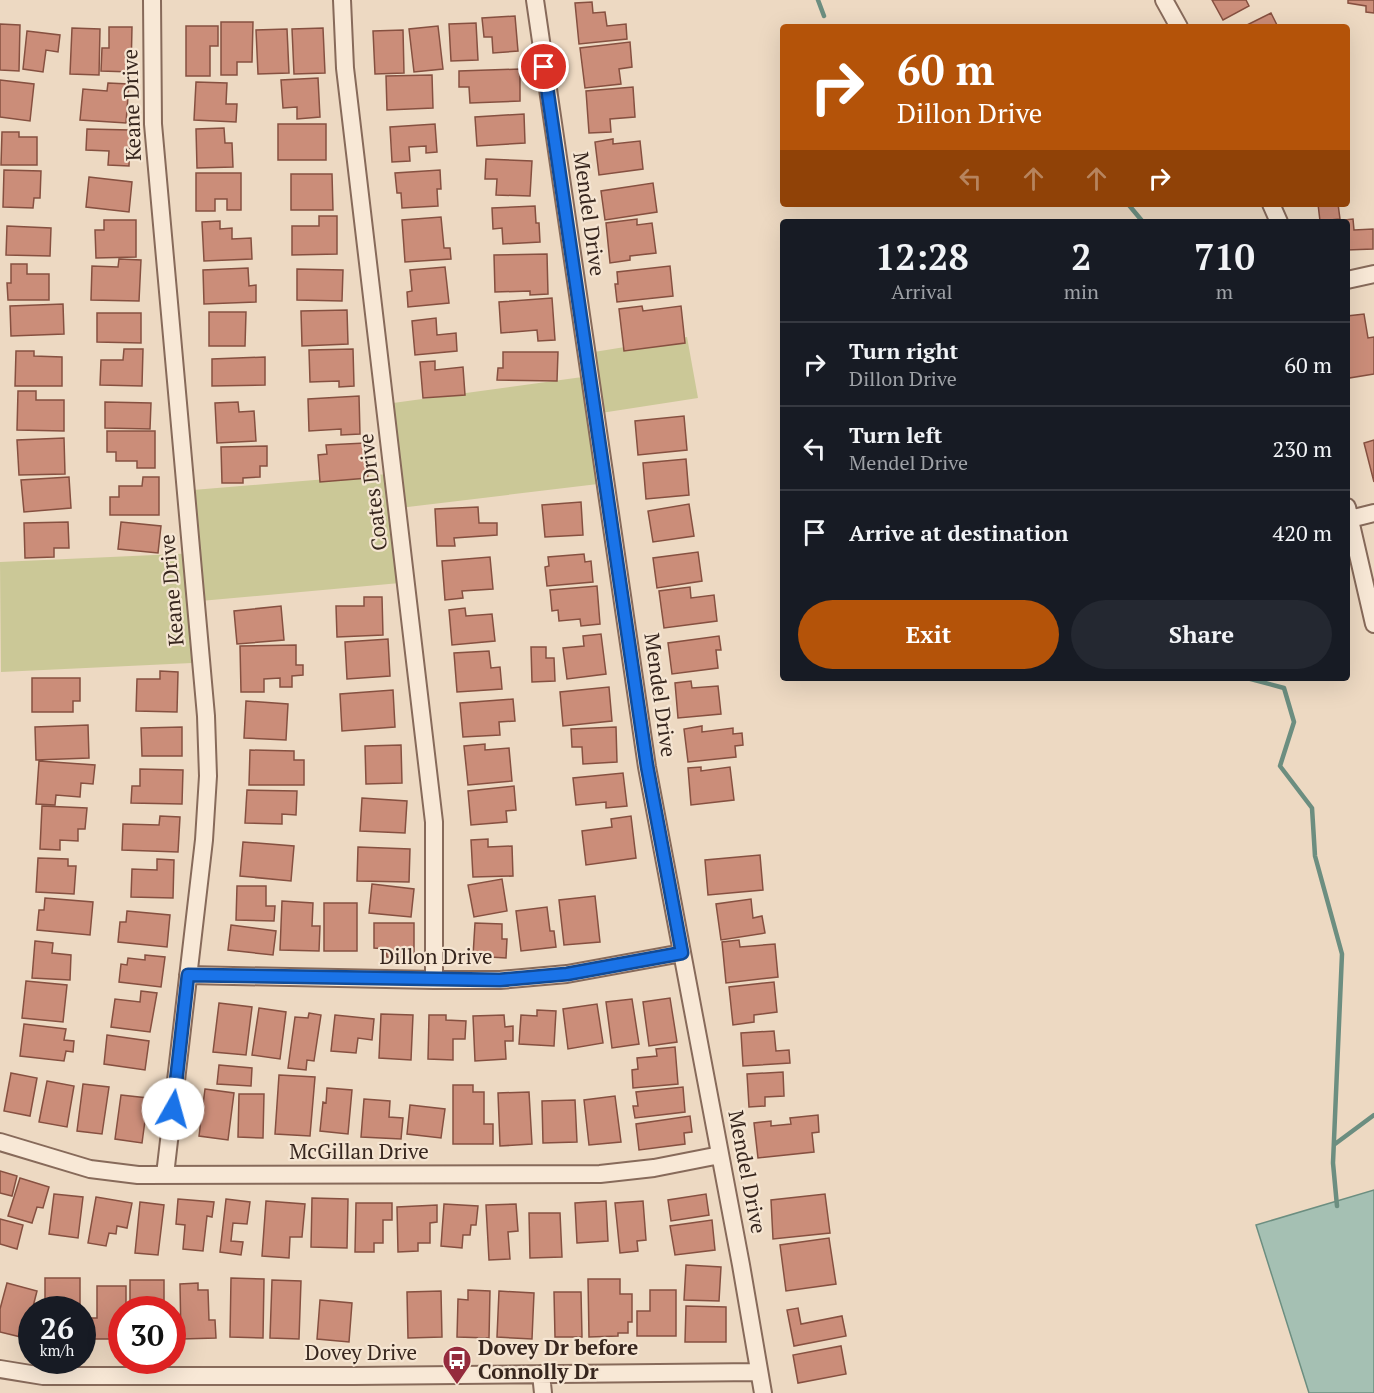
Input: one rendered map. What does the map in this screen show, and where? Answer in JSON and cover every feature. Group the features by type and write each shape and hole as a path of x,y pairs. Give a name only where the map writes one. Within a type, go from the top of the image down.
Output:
{"street":[{"name":"Keane Drive","path":"152,0 153,124 207,735 208,776 205,829 165,1175"},
{"name":"Coates Drive","path":"342,0 345,68 434,822 434,980"},
{"name":"Mendel Drive","path":"535,0 647,766 763,1393"},
{"path":"1164,0 1177,24"},
{"path":"1350,279 1374,274"},
{"path":"1350,513 1374,513"},
{"path":"1350,522 1374,624"},
{"name":"Dillon Drive","path":"188,975 434,980 533,978 682,953"},
{"name":"McGillan Drive","path":"0,1142 90,1169 129,1174 165,1175 600,1174 654,1168 720,1155"},
{"name":"Dovey Drive","path":"0,1369 43,1376 759,1372"},
{"path":"541,1374 543,1393"},
{"path":"354,1376 354,1393"}],"shaded area":[{"path":"687,337 698,398 588,415 598,484 391,509 400,583 189,602 192,663 1,672 0,562 199,553 193,490 400,473 393,403 597,375 594,352"},
{"path":"1374,1190 1374,1393 1309,1393 1256,1225"}],"building":[{"path":"1212,0 1246,0 1249,6 1223,20"},
{"path":"1348,0 1374,0 1374,13 1366,12 1366,6 1348,3"},
{"path":"592,2 593,13 605,12 607,26 626,24 627,39 579,44 575,3"},
{"path":"1271,13 1276,24 1249,24"},
{"path":"515,16 518,51 493,53 492,37 484,37 482,18"},
{"path":"221,22 253,22 252,62 237,62 237,75 221,75"},
{"path":"476,23 478,60 451,61 449,24"},
{"path":"0,24 20,25 19,71 0,70"},
{"path":"186,26 218,26 218,46 210,46 210,76 186,76"},
{"path":"438,26 443,69 414,72 409,29"},
{"path":"109,27 132,27 131,72 101,71 102,48 109,48"},
{"path":"72,28 100,29 99,75 70,74"},
{"path":"323,28 325,73 294,74 292,29"},
{"path":"287,29 289,73 258,74 256,30"},
{"path":"403,30 404,73 375,74 373,31"},
{"path":"27,31 60,35 58,52 46,50 43,72 23,69"},
{"path":"630,42 632,67 619,69 621,84 585,88 580,48"},
{"path":"520,69 520,101 470,103 469,87 459,87 459,71"},
{"path":"432,75 433,108 387,110 386,76"},
{"path":"318,78 320,117 297,119 297,107 283,108 281,80"},
{"path":"0,80 34,84 30,121 0,117"},
{"path":"196,82 227,83 226,104 237,104 236,122 194,120"},
{"path":"108,83 129,84 126,123 80,120 83,89 107,91"},
{"path":"633,87 635,117 610,119 611,132 589,133 586,91"},
{"path":"524,114 525,143 477,146 475,117"},
{"path":"278,124 326,124 326,160 278,160"},
{"path":"435,124 437,152 426,153 426,146 409,147 410,161 392,162 390,127"},
{"path":"224,128 225,143 232,143 233,167 197,168 196,129"},
{"path":"87,129 130,130 129,166 108,165 109,151 86,150"},
{"path":"2,132 19,132 19,137 37,137 37,165 1,165"},
{"path":"613,139 613,144 640,141 643,169 599,175 595,142"},
{"path":"486,159 532,161 530,196 496,195 497,179 485,179"},
{"path":"4,170 41,171 40,198 34,198 33,208 3,207"},
{"path":"440,170 441,189 437,189 438,206 402,208 401,193 397,193 395,173"},
{"path":"196,173 241,173 241,210 227,210 227,199 215,199 215,211 196,211"},
{"path":"291,174 332,174 333,210 291,210"},
{"path":"89,177 132,182 129,212 86,207"},
{"path":"653,183 657,212 605,220 601,191"},
{"path":"535,206 540,242 503,244 502,228 493,229 492,208"},
{"path":"1318,207 1338,207 1340,219 1320,219"},
{"path":"319,216 337,216 337,254 292,255 292,226 319,226"},
{"path":"441,217 444,248 450,248 451,259 405,262 402,220"},
{"path":"637,219 637,225 652,223 656,253 630,256 630,260 610,263 606,223"},
{"path":"1350,219 1353,219 1354,230 1373,229 1373,249 1350,250"},
{"path":"104,220 136,220 136,257 96,258 95,230 104,230"},
{"path":"220,221 220,229 232,228 232,239 251,238 252,259 204,261 202,222"},
{"path":"7,226 51,228 50,256 6,255"},
{"path":"547,254 548,294 530,295 530,291 495,292 494,255"},
{"path":"119,259 141,260 139,301 91,300 92,266 118,267"},
{"path":"11,264 27,264 27,274 49,274 49,300 8,300 7,283 11,283"},
{"path":"670,266 673,296 617,302 615,284 618,284 617,272"},
{"path":"445,267 449,303 408,307 407,292 412,291 410,270"},
{"path":"248,268 249,286 256,285 256,302 204,304 203,270"},
{"path":"297,269 343,270 342,301 297,300"},
{"path":"552,298 555,340 538,341 537,330 501,333 499,302"},
{"path":"63,304 64,334 11,336 10,306"},
{"path":"642,306 643,311 681,306 685,343 624,351 619,309"},
{"path":"347,310 348,344 302,346 301,311"},
{"path":"209,312 246,312 245,346 209,346"},
{"path":"97,313 141,313 141,343 97,342"},
{"path":"1364,314 1368,338 1374,337 1374,374 1350,378 1350,316"},
{"path":"436,318 437,335 456,333 457,351 415,355 412,321"},
{"path":"124,349 143,349 142,386 100,385 101,360 123,360"},
{"path":"353,349 354,386 339,387 339,381 310,382 309,350"},
{"path":"16,351 34,351 34,356 62,357 62,386 15,386"},
{"path":"503,352 558,352 557,381 497,380 498,368 503,368"},
{"path":"265,357 265,385 212,386 212,359"},
{"path":"435,361 435,370 463,367 465,395 423,398 420,362"},
{"path":"18,391 36,391 36,400 64,400 64,431 17,430"},
{"path":"359,396 360,434 341,435 341,429 309,431 308,399"},
{"path":"105,402 151,403 150,429 105,428"},
{"path":"238,402 239,412 254,411 256,441 217,443 215,403"},
{"path":"684,416 687,450 638,455 635,421"},
{"path":"107,431 155,431 155,468 137,468 137,461 116,461 116,452 107,452"},
{"path":"64,438 65,474 19,475 17,440"},
{"path":"1374,440 1374,482 1364,443"},
{"path":"365,443 368,478 320,482 318,455 327,454 326,445"},
{"path":"267,446 267,466 260,466 260,477 243,478 243,483 222,483 221,447"},
{"path":"686,459 689,495 646,499 643,463"},
{"path":"69,477 71,508 24,512 21,480"},
{"path":"143,477 159,477 159,515 110,515 110,497 119,497 119,486 142,486"},
{"path":"581,502 583,535 545,537 542,505"},
{"path":"689,504 694,536 653,542 648,511"},
{"path":"478,507 479,523 497,523 497,535 454,538 455,546 437,546 435,509"},
{"path":"68,522 69,548 54,548 54,557 25,558 24,523"},
{"path":"121,522 161,526 158,553 118,549"},
{"path":"698,552 702,581 657,588 653,558"},
{"path":"584,554 585,562 591,561 593,582 547,586 545,567 549,566 548,557"},
{"path":"490,557 493,589 462,591 463,598 445,600 442,561"},
{"path":"597,586 600,624 581,626 580,619 559,621 558,610 552,611 550,590"},
{"path":"690,587 691,598 714,595 717,621 664,628 659,591"},
{"path":"364,597 382,597 383,635 337,637 336,606 364,606"},
{"path":"281,606 284,640 237,644 234,611"},
{"path":"465,608 466,616 492,614 495,641 452,645 449,610"},
{"path":"601,634 606,674 567,679 563,648 584,646 583,636"},
{"path":"719,636 721,650 716,650 718,668 672,674 668,643"},
{"path":"388,639 390,676 347,679 345,642"},
{"path":"296,645 296,665 303,665 303,675 292,676 292,687 280,687 280,678 264,679 264,692 241,692 240,646"},
{"path":"531,647 546,647 546,658 554,658 555,681 532,682"},
{"path":"489,651 491,668 500,667 502,689 457,692 454,653"},
{"path":"160,671 178,672 177,712 136,711 137,679 160,679"},
{"path":"32,678 80,678 80,701 73,701 73,712 32,712"},
{"path":"691,681 692,688 718,686 721,714 678,718 675,683"},
{"path":"609,687 612,721 563,726 560,692"},
{"path":"393,690 395,727 342,731 340,694"},
{"path":"513,699 515,721 499,722 500,735 463,737 460,703"},
{"path":"246,701 288,704 286,740 244,738"},
{"path":"88,725 89,758 36,760 35,727"},
{"path":"702,726 702,732 733,728 733,734 742,733 743,745 735,746 736,757 688,762 684,729"},
{"path":"182,727 182,756 142,756 141,728"},
{"path":"616,727 617,762 583,764 582,747 572,747 571,729"},
{"path":"485,744 485,750 509,748 512,781 468,785 464,746"},
{"path":"401,745 402,783 366,784 365,746"},
{"path":"250,750 294,751 294,760 304,760 304,785 249,785"},
{"path":"39,761 95,765 93,784 81,783 80,797 56,795 55,805 36,804"},
{"path":"701,767 701,771 730,767 734,800 691,805 688,768"},
{"path":"140,769 183,770 182,804 131,803 132,786 140,786"},
{"path":"623,773 627,806 606,808 606,802 576,805 573,778"},
{"path":"514,786 516,810 506,811 507,822 471,825 468,791"},
{"path":"247,790 297,791 296,815 282,814 282,824 245,823"},
{"path":"362,798 407,801 405,833 360,831"},
{"path":"42,806 87,808 85,829 78,829 78,841 60,840 60,850 40,849"},
{"path":"160,816 180,817 178,852 122,850 123,824 159,825"},
{"path":"631,816 636,858 586,865 582,831 612,827 611,819"},
{"path":"488,839 488,847 512,846 513,876 473,877 471,840"},
{"path":"243,842 294,846 291,881 240,876"},
{"path":"358,847 410,849 409,882 357,881"},
{"path":"760,855 763,890 708,895 705,860"},
{"path":"38,858 68,859 68,866 76,866 74,894 36,892"},
{"path":"157,859 174,860 173,898 131,897 132,869 157,870"},
{"path":"502,879 507,911 474,917 468,885"},
{"path":"372,884 414,889 411,917 369,913"},
{"path":"237,886 266,886 266,906 275,906 274,921 236,920"},
{"path":"595,896 600,942 564,945 559,900"},
{"path":"45,898 93,902 90,935 37,930 39,910 44,910"},
{"path":"751,899 753,918 762,916 765,933 721,940 716,904"},
{"path":"282,901 313,903 312,926 320,926 319,951 280,950"},
{"path":"324,903 357,903 357,951 324,951"},
{"path":"547,907 550,931 554,931 556,947 521,951 516,911"},
{"path":"127,911 170,915 167,947 118,942 120,922 126,922"},
{"path":"374,923 414,923 414,958 387,957 386,949 374,948"},
{"path":"475,923 502,924 502,939 507,939 506,958 473,956"},
{"path":"231,925 276,931 273,955 228,950"},
{"path":"739,940 740,947 775,944 778,977 726,983 722,942"},
{"path":"35,941 53,943 52,953 71,955 70,980 32,978"},
{"path":"145,955 165,957 161,987 119,982 121,964 127,965 128,958 145,960"},
{"path":"26,981 67,985 63,1022 22,1018"},
{"path":"774,982 777,1012 754,1015 754,1022 733,1025 729,987"},
{"path":"141,991 157,993 150,1032 111,1027 115,999 140,1002"},
{"path":"670,998 677,1042 649,1046 643,1002"},
{"path":"632,999 639,1044 612,1048 606,1002"},
{"path":"219,1003 252,1007 246,1055 213,1052"},
{"path":"597,1004 603,1043 568,1049 563,1009"},
{"path":"259,1008 286,1012 280,1059 252,1055"},
{"path":"537,1010 556,1011 554,1046 519,1044 521,1015 537,1016"},
{"path":"309,1013 321,1015 314,1061 307,1060 306,1070 288,1068 295,1017 308,1018"},
{"path":"381,1014 413,1015 411,1060 379,1058"},
{"path":"335,1015 374,1019 372,1040 358,1038 356,1053 331,1051"},
{"path":"429,1015 446,1015 446,1020 466,1021 465,1039 453,1039 453,1060 428,1059"},
{"path":"504,1015 505,1027 513,1026 513,1041 505,1041 506,1059 475,1061 473,1016"},
{"path":"24,1024 66,1029 64,1040 74,1041 73,1052 66,1051 64,1061 20,1056"},
{"path":"774,1031 776,1051 789,1050 790,1063 743,1066 741,1033"},
{"path":"107,1035 149,1041 145,1070 104,1064"},
{"path":"675,1047 678,1084 633,1088 632,1070 638,1069 637,1058 657,1056 656,1049"},
{"path":"219,1065 252,1068 251,1086 217,1084"},
{"path":"783,1072 784,1096 765,1097 765,1106 749,1107 747,1074"},
{"path":"11,1073 37,1078 30,1116 4,1111"},
{"path":"279,1075 315,1077 310,1136 275,1134"},
{"path":"47,1081 74,1086 67,1127 39,1122"},
{"path":"83,1084 109,1087 102,1134 77,1131"},
{"path":"453,1085 473,1085 473,1092 484,1092 484,1124 493,1124 493,1144 453,1144"},
{"path":"683,1087 685,1112 635,1118 633,1106 638,1106 636,1092"},
{"path":"327,1088 352,1090 348,1134 320,1131"},
{"path":"205,1089 234,1093 228,1140 199,1136"},
{"path":"529,1092 532,1144 500,1146 498,1093"},
{"path":"239,1094 264,1094 263,1138 238,1137"},
{"path":"121,1095 148,1098 142,1143 115,1139"},
{"path":"615,1096 621,1142 589,1145 584,1100"},
{"path":"364,1099 390,1101 389,1117 403,1118 401,1139 361,1137"},
{"path":"575,1100 577,1142 543,1143 542,1101"},
{"path":"410,1105 445,1109 441,1138 407,1134"},
{"path":"818,1115 819,1132 812,1133 814,1152 758,1158 754,1123 771,1121 771,1126 791,1124 790,1118"},
{"path":"690,1116 692,1132 684,1133 685,1144 639,1150 636,1124"},
{"path":"0,1171 17,1176 12,1196 0,1193"},
{"path":"20,1178 49,1187 43,1208 37,1207 32,1223 8,1216"},
{"path":"54,1194 83,1197 78,1238 49,1234"},
{"path":"706,1194 709,1215 671,1221 668,1200"},
{"path":"825,1194 830,1233 773,1239 771,1200"},
{"path":"96,1197 132,1203 127,1228 117,1226 116,1234 109,1233 106,1246 88,1243"},
{"path":"312,1198 348,1199 347,1248 311,1247"},
{"path":"178,1199 214,1202 212,1217 207,1216 203,1251 183,1249 185,1225 176,1224"},
{"path":"226,1199 250,1202 247,1224 233,1223 231,1241 243,1242 241,1255 220,1252"},
{"path":"266,1201 305,1204 302,1237 290,1237 289,1258 262,1256"},
{"path":"606,1201 608,1241 577,1243 575,1203"},
{"path":"643,1201 646,1240 637,1241 638,1251 620,1253 615,1203"},
{"path":"140,1202 164,1205 158,1255 135,1253"},
{"path":"356,1203 392,1203 392,1220 383,1220 383,1243 374,1243 374,1252 355,1252"},
{"path":"444,1204 478,1206 476,1225 471,1225 470,1235 463,1235 462,1248 441,1246"},
{"path":"516,1204 518,1231 508,1232 510,1259 489,1260 486,1205"},
{"path":"437,1205 437,1222 430,1223 430,1243 418,1243 418,1251 398,1252 397,1207"},
{"path":"529,1213 560,1213 562,1257 530,1258"},
{"path":"0,1219 23,1225 17,1249 0,1244"},
{"path":"712,1220 715,1250 675,1255 670,1226"},
{"path":"829,1238 836,1284 786,1291 780,1245"},
{"path":"686,1265 721,1267 719,1301 684,1300"},
{"path":"45,1278 80,1278 80,1296 45,1296"},
{"path":"231,1278 264,1279 263,1338 230,1337"},
{"path":"588,1279 620,1279 620,1294 632,1294 632,1322 628,1322 628,1333 618,1333 618,1336 589,1337"},
{"path":"130,1280 164,1280 164,1296 130,1296"},
{"path":"272,1280 301,1281 299,1339 270,1338"},
{"path":"7,1283 37,1291 36,1296 18,1296 18,1336 0,1332 0,1309"},
{"path":"198,1283 198,1290 208,1290 209,1320 215,1320 216,1338 186,1339 186,1296 180,1296 180,1284"},
{"path":"97,1286 126,1286 126,1296 108,1296 108,1339 96,1339"},
{"path":"468,1290 490,1291 489,1338 457,1337 458,1299 468,1300"},
{"path":"650,1290 676,1290 676,1336 637,1336 637,1311 650,1311"},
{"path":"441,1291 442,1337 408,1338 407,1292"},
{"path":"499,1291 534,1293 532,1339 497,1337"},
{"path":"554,1292 581,1292 582,1337 555,1337"},
{"path":"320,1300 352,1303 349,1342 317,1339"},
{"path":"686,1306 726,1307 726,1342 685,1342"},
{"path":"798,1308 801,1324 842,1316 846,1336 794,1346 787,1310"},
{"path":"841,1346 846,1374 798,1383 793,1355"}],"waterway":[{"path":"818,0 824,16"},
{"path":"1130,207 1140,219"},
{"path":"1258,681 1284,688 1294,722 1280,766 1312,808 1315,856 1342,954 1333,1163 1337,1206"},
{"path":"1335,1144 1374,1115"}],"place":[{"name":"Dovey Dr before Connolly Dr","path":"457,1386"}],"route":[{"path":"173,1109 188,975 500,980 567,974 682,953 647,766 544,67"}]}
